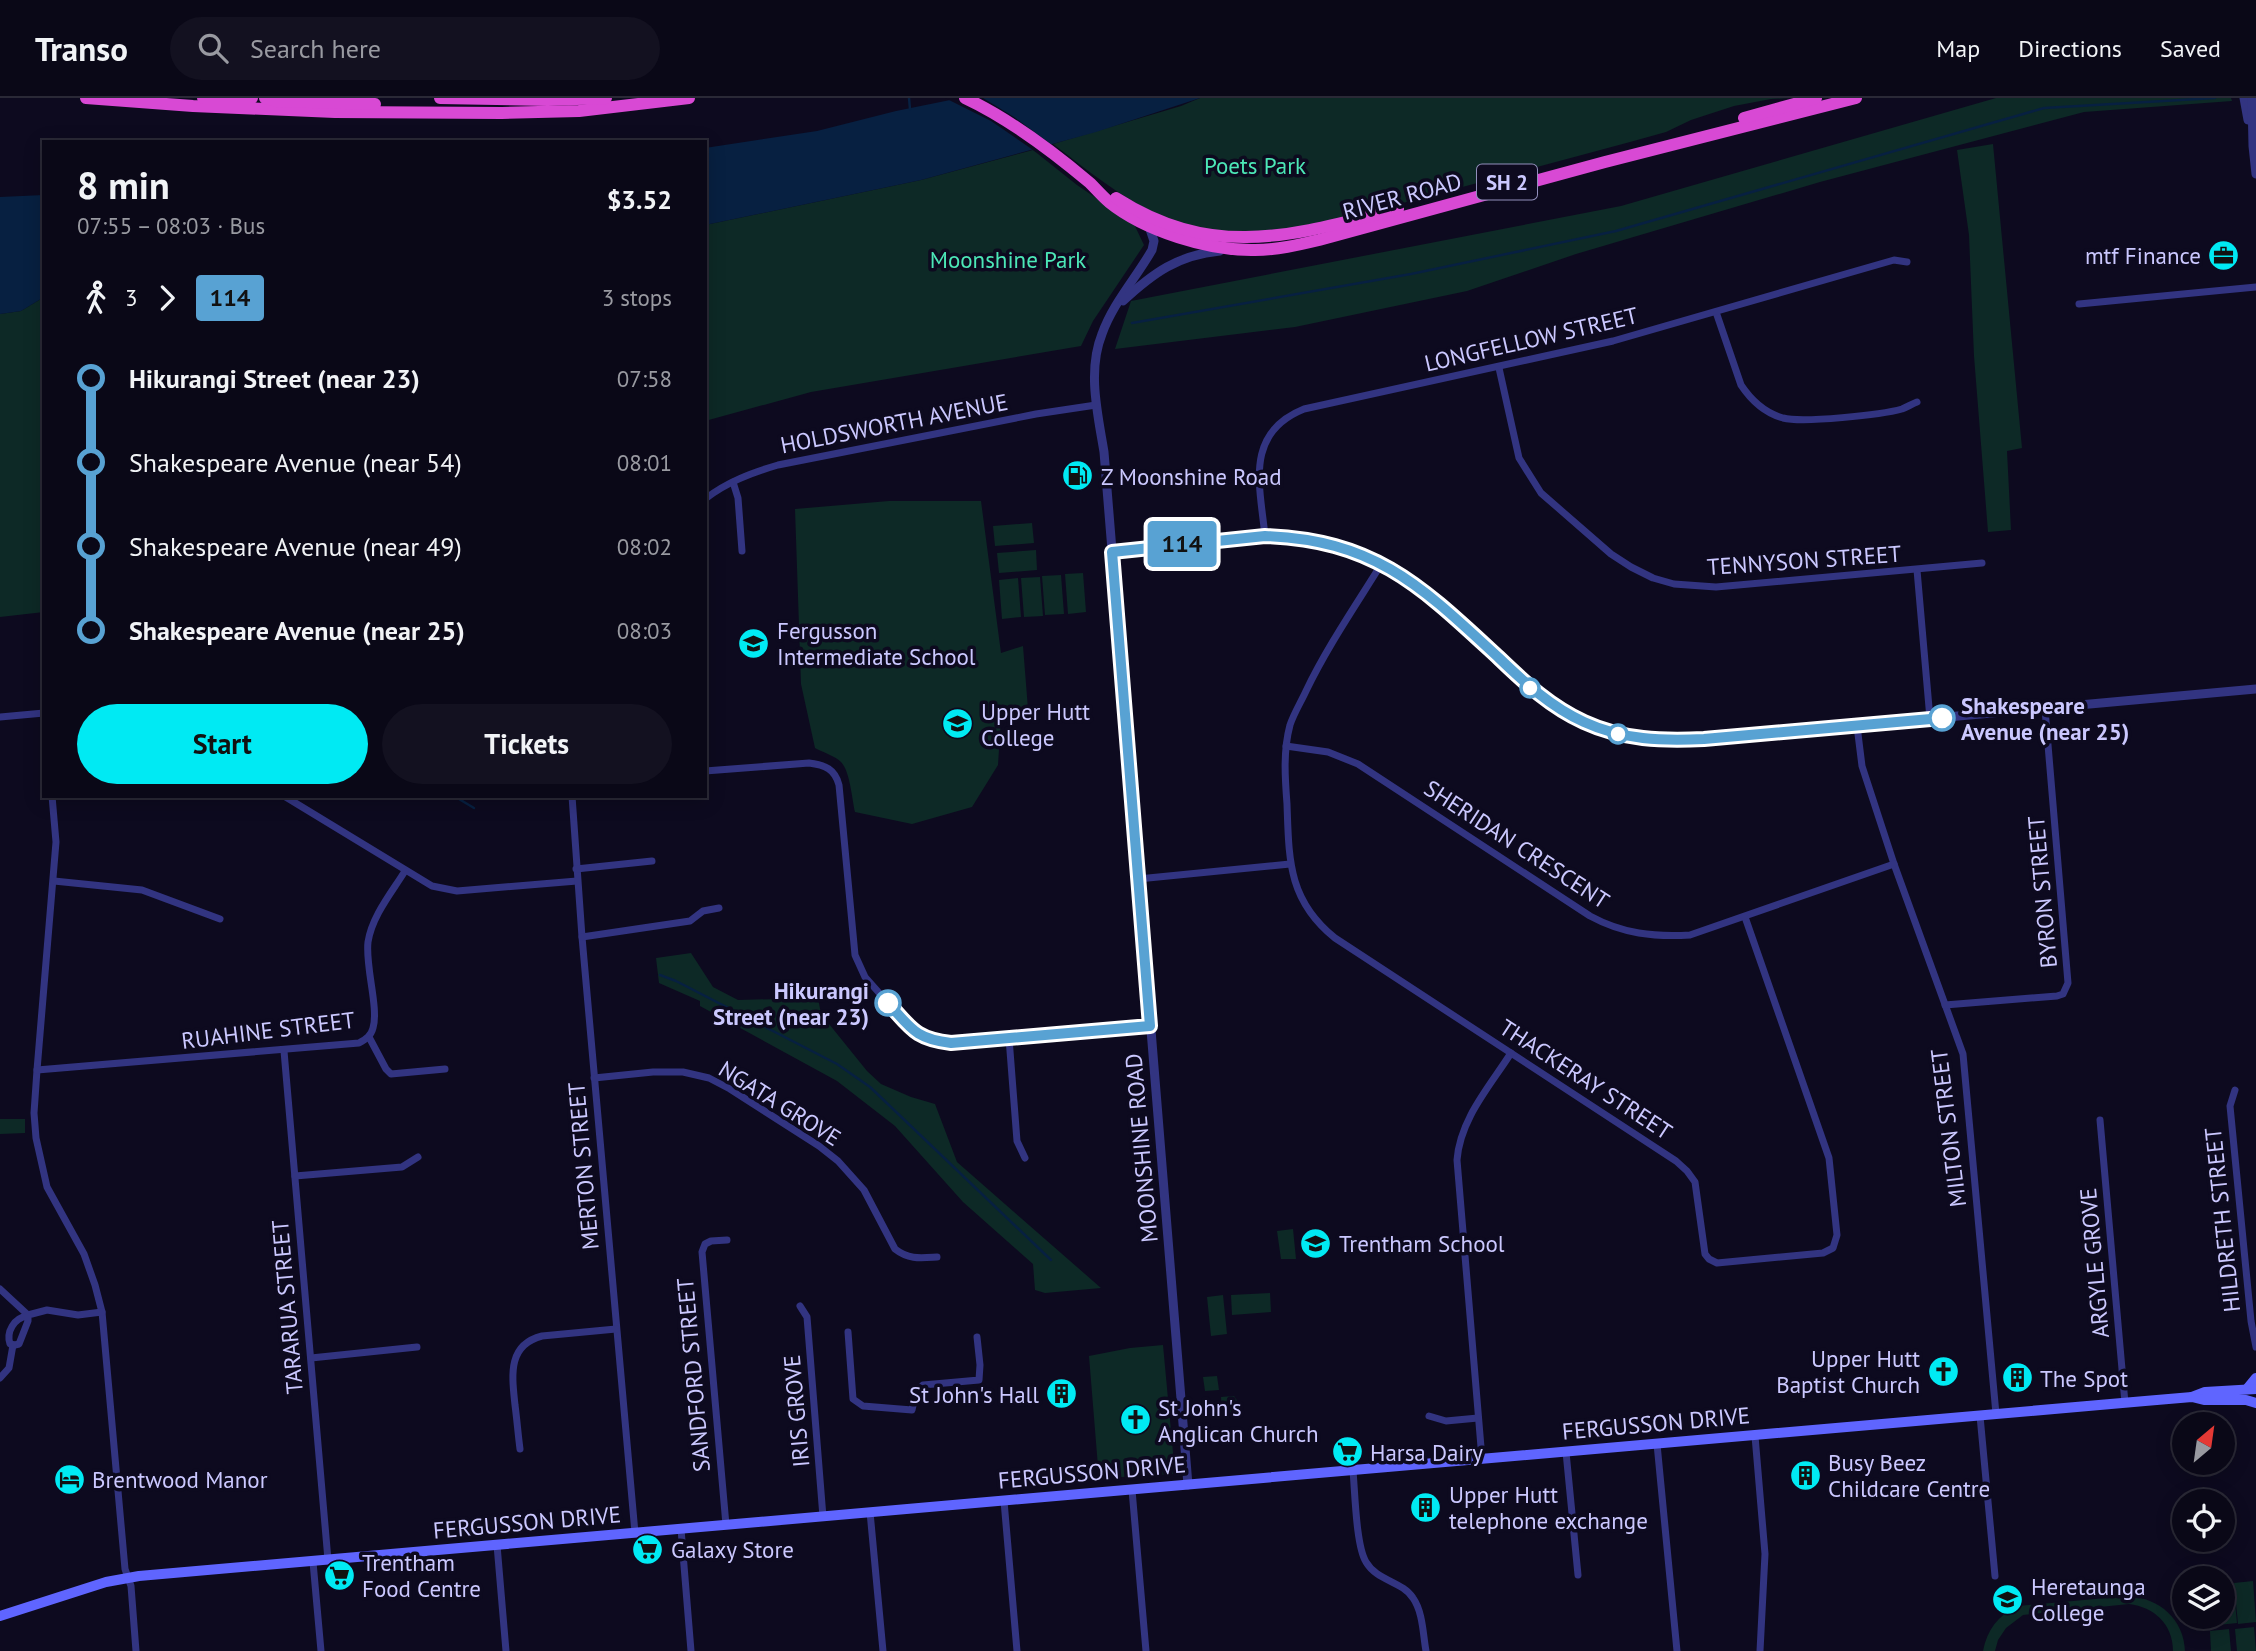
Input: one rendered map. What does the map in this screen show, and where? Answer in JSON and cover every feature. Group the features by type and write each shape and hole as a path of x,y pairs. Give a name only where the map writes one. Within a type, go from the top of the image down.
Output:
{"highway":[{"path":"86,98 335,112 463,113 579,111 689,98"},
{"path":"191,98 252,98"},
{"path":"265,98 275,101 415,106 463,113"},
{"path":"440,98 606,98"},
{"name":"RIVER ROAD","path":"965,98 1017,128 1118,208 1149,226 1192,241 1255,250 1296,246 1605,162 1856,98"},
{"name":"RIVER ROAD","path":"1087,181 1144,214 1171,225 1218,237 1264,238 1309,231 1469,192 1816,98"}],"main road":[{"path":"2251,1389 2256,1378"},
{"name":"FERGUSSON DRIVE","path":"0,1616 106,1582 129,1578 1980,1416 2192,1397 2205,1392 2251,1389"},
{"name":"FERGUSSON DRIVE","path":"2192,1397 2256,1403"}],"street":[{"path":"2244,98 2256,174"},
{"path":"2252,98 2253,146"},
{"name":"MOONSHINE ROAD","path":"1149,226 1154,241 1152,250 1114,309 1102,333 1097,351 1097,405 1104,452 1188,1485"},
{"name":"MOONSHINE ROAD","path":"1114,309 1147,278 1174,263 1207,252 1234,249"},
{"name":"LONGFELLOW STREET","path":"1265,536 1259,457 1265,441 1291,414 1613,341 1894,260 1907,262"},
{"path":"2079,304 2256,287"},
{"path":"1716,312 1741,385 1748,396 1782,418 1798,420 1870,414 1902,409 1917,402"},
{"name":"TENNYSON STREET","path":"1499,368 1519,458 1541,493 1611,554 1653,578 1695,587 1716,587 1982,563"},
{"name":"HOLDSWORTH AVENUE","path":"707,498 733,482 778,465 1036,414 1097,405"},
{"path":"733,482 738,498 742,551"},
{"path":"1112,552 1265,536 1289,537 1332,545 1382,563 1417,585 1541,696 1583,722 1636,738 1667,741 2256,690"},
{"name":"THACKERAY STREET","path":"1382,563 1314,674 1291,723 1286,746 1290,864 1307,910 1325,930 1676,1161 1695,1182 1705,1254 1717,1263 1828,1252 1835,1245 1837,1235 1829,1158 1745,917"},
{"path":"1917,570 1930,719"},
{"name":"BYRON STREET","path":"1945,1005 2057,996 2063,994 2068,984 2045,709"},
{"path":"0,717 42,713"},
{"name":"MILTON STREET","path":"1857,726 1862,766 1894,864 1963,1054 1996,1414"},
{"name":"SHERIDAN CRESCENT","path":"1286,746 1328,752 1358,764 1590,916 1607,926 1632,933 1660,937 1690,934 1894,864"},
{"path":"707,771 809,763 832,770 839,785 855,955 859,968 913,1031 923,1037 951,1043 1150,1026"},
{"path":"52,798 56,842 34,1113 36,1138 52,1198 87,1261 102,1312 125,1569 129,1578 136,1651"},
{"path":"287,798 432,886 457,891 577,881"},
{"name":"MERTON STREET","path":"572,798 577,881 635,1533"},
{"path":"576,869 652,861"},
{"path":"1138,879 1290,864"},
{"name":"RUAHINE STREET","path":"37,1070 359,1043 369,1037 374,1026 368,942 373,924 405,871"},
{"path":"54,881 142,890 220,919"},
{"path":"582,937 690,921 703,911 719,908"},
{"path":"369,1037 391,1074 445,1069"},
{"path":"1009,1038 1017,1142 1025,1158"},
{"name":"TARARUA STREET","path":"284,1051 328,1560"},
{"path":"1482,1459 1458,1146 1466,1123 1511,1053"},
{"name":"NGATA GROVE","path":"594,1078 653,1072 682,1072 709,1078 819,1146 838,1161 864,1190 895,1249 902,1255 914,1259 937,1257"},
{"name":"HILDRETH STREET","path":"2235,1090 2230,1106 2251,1321 2256,1347"},
{"name":"ARGYLE GROVE","path":"2100,1120 2125,1403"},
{"path":"295,1177 402,1167 418,1157"},
{"name":"SANDFORD STREET","path":"726,1525 702,1252 705,1244 711,1241 727,1240"},
{"path":"0,1289 28,1316 19,1343 13,1345"},
{"name":"IRIS GROVE","path":"800,1306 807,1317 823,1517"},
{"path":"0,1378 9,1368 13,1345 8,1339 11,1328 20,1317 47,1310 78,1315 102,1312"},
{"path":"520,1449 512,1373 522,1346 531,1338 541,1336 616,1329"},
{"path":"848,1332 853,1399 863,1406 912,1410 916,1392 923,1385 979,1380 977,1337"},
{"path":"311,1358 417,1347"},
{"path":"1429,1416 1446,1421 1478,1418"},
{"path":"1980,1416 1995,1576"},
{"path":"1755,1436 1765,1554 1760,1651"},
{"path":"1657,1444 1677,1651"},
{"path":"1566,1452 1578,1575"},
{"path":"1353,1471 1364,1560 1378,1576 1412,1596 1418,1606 1426,1651"},
{"path":"1132,1490 1146,1651"},
{"path":"1004,1501 1017,1651"},
{"path":"870,1512 883,1651"},
{"path":"681,1529 691,1651"},
{"path":"497,1545 506,1651"},
{"path":"313,1562 321,1651"}],"green space":[{"name":"Poets Park","path":"1200,98 1790,98 1734,106 1691,120 1666,132 1348,218 1249,233 1218,232 1189,226 1152,211 1117,191 1053,144"},
{"path":"1996,98 2231,98 2232,101 2084,112 1820,182 1576,254 1467,291 1295,327 1115,349 1131,301 1621,206"},
{"path":"1993,144 2022,448 2007,451 2011,530 1988,532 1974,356 1969,235 1957,150"},
{"name":"Moonshine Park","path":"1033,150 1077,185 1134,224 1144,245 1093,321 1081,346 811,392 707,420 707,225 921,180"},
{"path":"42,298 42,612 0,617 0,314 21,311"},
{"path":"889,501 981,501 1001,653 1023,646 1028,709 1001,718 998,765 972,807 912,824 855,812 844,766 815,748 801,684 795,509"},
{"path":"1032,523 1034,543 995,546 993,526"},
{"path":"1036,550 1037,570 999,573 997,553"},
{"path":"1083,573 1086,612 1068,614 1065,574"},
{"path":"1061,575 1064,614 1045,615 1042,576"},
{"path":"1040,577 1043,616 1024,617 1021,578"},
{"path":"1018,578 1021,617 1002,619 999,580"},
{"path":"691,953 713,987 738,1000 818,998 821,1014 867,1071 881,1084 935,1104 957,1162 1101,1288 1045,1293 1035,1290 1033,1264 963,1202 895,1126 837,1081 700,1006 700,1001 659,983 656,958"},
{"path":"0,1119 25,1119 25,1133 0,1134"},
{"path":"1293,1229 1296,1259 1281,1259 1277,1231"},
{"path":"1270,1293 1271,1312 1232,1315 1231,1295"},
{"path":"1223,1295 1227,1334 1211,1336 1207,1297"},
{"path":"1163,1345 1175,1474 1140,1476 1140,1470 1134,1470 1134,1476 1099,1479 1089,1356"},
{"path":"1217,1376 1219,1390 1205,1391 1203,1377"},
{"path":"1234,1396 1240,1405 1241,1414 1222,1415 1221,1397"},
{"path":"2253,1581 2256,1622 2238,1624 2235,1583"},
{"path":"2128,1596 2139,1598 2159,1606 2172,1617 2172,1629 2180,1629 2185,1651 2173,1651 2170,1633 2160,1618 2146,1609 2129,1604 2023,1615 2006,1628 1995,1651 1983,1651 1994,1624 2018,1606"},
{"path":"2254,1627 2256,1651 2237,1651 2235,1629"},
{"path":"2229,1629 2231,1651 2211,1651 2210,1631"}],"water":[{"path":"960,98 1200,98 1096,132 921,180 707,225 707,148 817,131"},
{"path":"42,195 42,298 21,311 0,314 0,197"}],"pier":[{"path":"945,98 983,98 1055,147 1036,152 991,121"}],"waterway":[{"path":"909,98 910,109"},
{"path":"1132,323 1411,274 1616,231 2044,108 2215,98"},
{"path":"457,798 474,808"},
{"path":"660,975 837,1064 870,1087 1051,1260"}],"bus line":[{"name":"114","path":"888,1003 913,1031 933,1041 951,1043 1150,1026 1112,552 1265,536 1317,541 1357,552 1382,563 1417,585 1552,704 1583,722 1636,738 1667,741 1704,739 1942,718"}],"place":[{"name":"mtf Finance","path":"2224,255"},
{"name":"Z Moonshine Road","path":"1078,476"},
{"name":"Fergusson Intermediate School","path":"754,643"},
{"name":"Shakespeare Avenue (near 25)","path":"1942,718"},
{"name":"Upper Hutt College","path":"958,724"},
{"name":"Hikurangi Street (near 23)","path":"888,1003"},
{"name":"Trentham School","path":"1316,1243"},
{"name":"Upper Hutt Baptist Church","path":"1943,1371"},
{"name":"The Spot","path":"2017,1378"},
{"name":"St John's Hall","path":"1062,1394"},
{"name":"St John's Anglican Church","path":"1135,1420"},
{"name":"Harsa Dairy","path":"1347,1452"},
{"name":"Busy Beez Childcare Centre","path":"1805,1475"},
{"name":"Brentwood Manor","path":"69,1479"},
{"name":"Upper Hutt telephone exchange","path":"1426,1507"},
{"name":"Galaxy Store","path":"648,1549"},
{"name":"Trentham Food Centre","path":"339,1575"},
{"name":"Heretaunga College","path":"2008,1599"}]}
